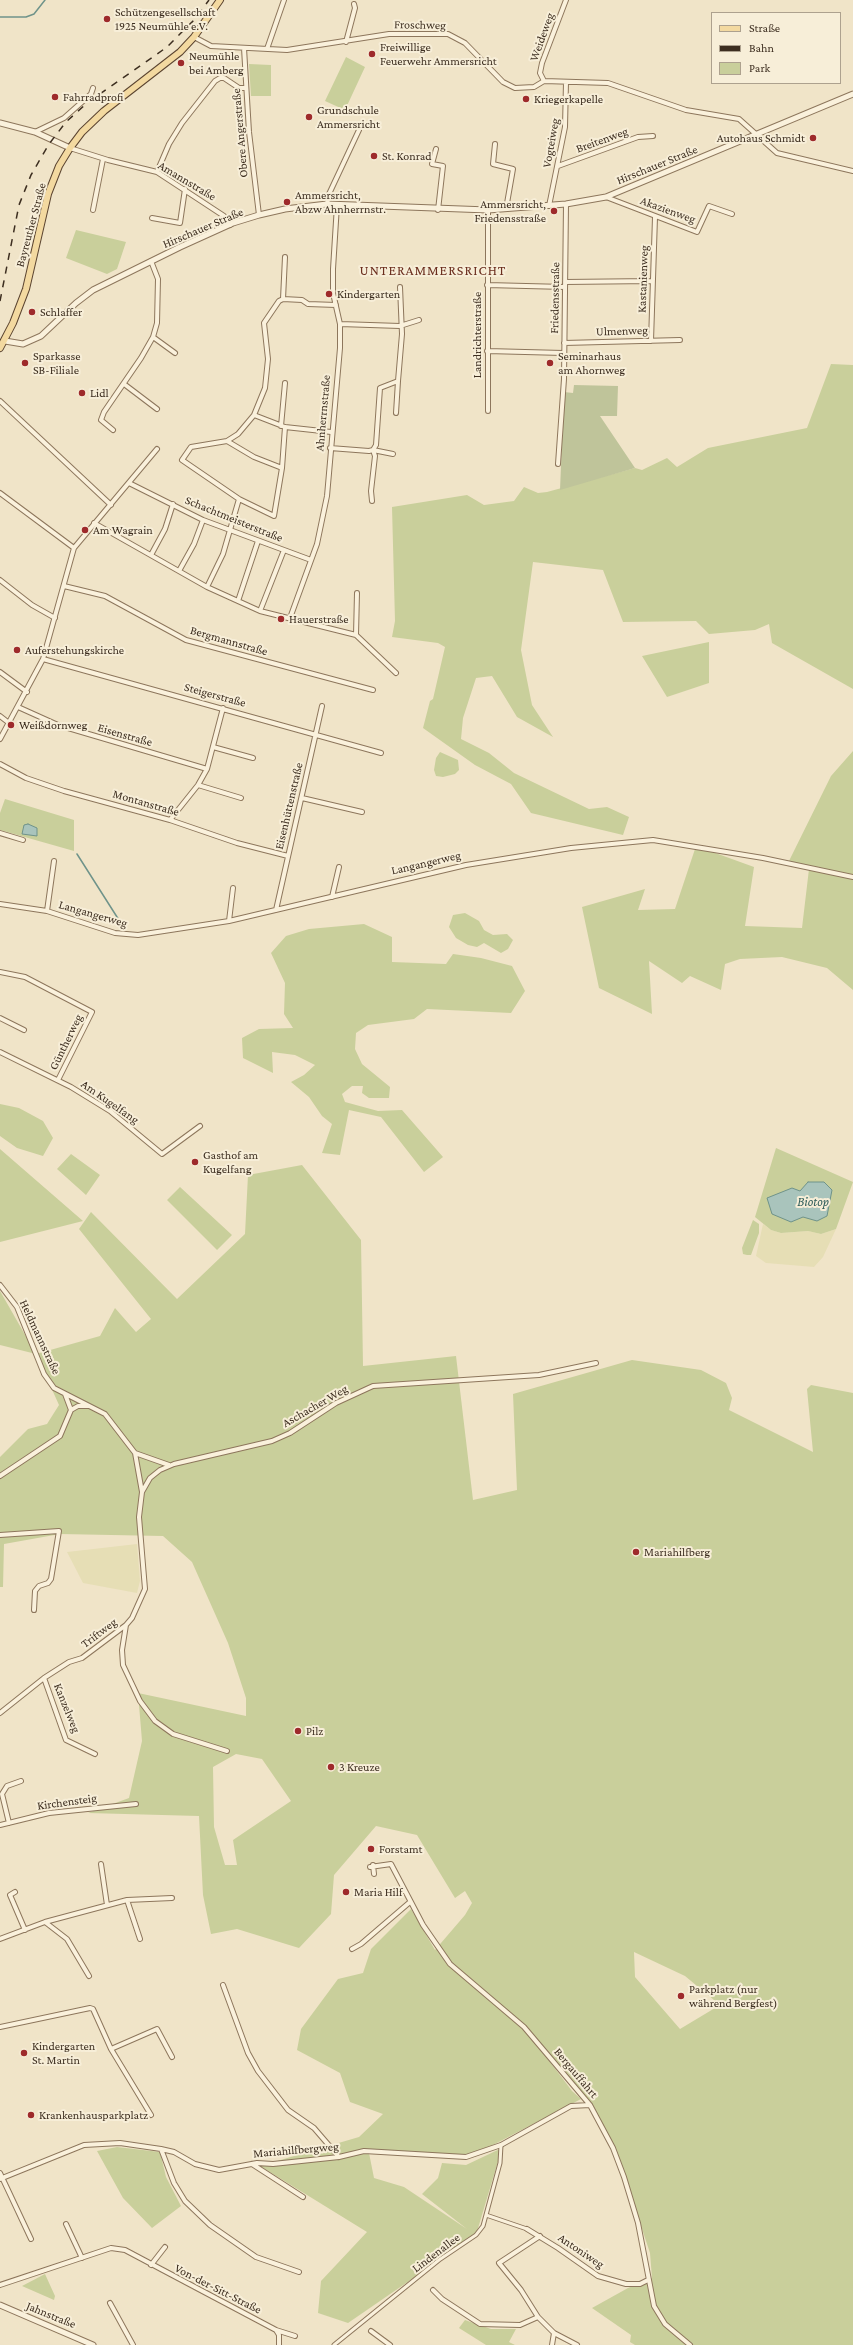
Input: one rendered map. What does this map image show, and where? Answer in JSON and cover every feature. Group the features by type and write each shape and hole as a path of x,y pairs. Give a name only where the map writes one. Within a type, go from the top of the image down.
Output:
{"main road":[{"name":"Bayreuther Straße","path":"0,348 5,341 26,289 48,194 59,166 70,148 82,132 104,111 167,64 194,37 220,0"}],"street":[{"path":"267,49 284,0"},
{"name":"Weideweg","path":"544,81 540,73 542,63 566,0"},
{"path":"346,42 355,8 354,4"},
{"name":"Froschweg","path":"194,37 211,46 287,50 346,42 389,34 448,34 465,43 503,82 515,88 534,87 544,81"},
{"name":"Obere Angerstraße","path":"244,48 249,132 259,215"},
{"path":"157,172 169,144 182,123 215,81 220,78 224,78 239,88 246,88"},
{"path":"544,81 590,81 616,85 686,110 739,119 758,134 766,146 777,153 853,171"},
{"name":"Vogteiweg","path":"549,206 558,166 567,110 566,82"},
{"path":"36,132 64,118 92,94 93,88"},
{"name":"Hirschauer Straße","path":"5,341 23,344 40,336 76,303 93,290 150,261 230,225 259,215 285,209 327,204 438,210 488,210 549,206 606,197 853,94"},
{"path":"0,123 36,132 70,148"},
{"path":"327,204 329,194 360,130"},
{"name":"Breitenweg","path":"558,166 638,138 653,136"},
{"path":"495,144 493,164 513,169 506,209"},
{"name":"Amannstraße","path":"70,148 103,159 157,172 224,216 230,225"},
{"path":"436,149 432,164 443,166 438,210"},
{"path":"94,210 103,159"},
{"path":"152,218 180,223 185,189"},
{"name":"Akazienweg","path":"606,197 654,217 697,232 709,206 732,214"},
{"name":"Friedensstraße","path":"558,464 564,379 563,353 566,204"},
{"name":"Ahnherrnstraße","path":"290,618 317,544 327,496 340,324 336,305 333,269 337,205"},
{"name":"Landrichterstraße","path":"488,210 486,351 488,411"},
{"name":"Kastanienweg","path":"651,341 654,217"},
{"path":"283,299 285,257"},
{"path":"113,430 101,420 104,412 124,384 153,337 157,323 158,279 150,261"},
{"path":"487,285 652,281"},
{"path":"396,413 400,326 400,287"},
{"path":"285,383 282,468 274,516 239,499 182,460 191,447 227,441 238,434 254,415 265,388 268,360 264,323 279,301 283,299 302,300 308,304 336,305"},
{"path":"340,324 400,326 419,320"},
{"path":"153,337 175,353"},
{"name":"Ulmenweg","path":"564,343 680,340"},
{"path":"486,351 563,353"},
{"path":"372,501 370,491 375,456 374,450 376,445 380,388 398,381"},
{"path":"124,384 157,409"},
{"path":"0,402 111,505"},
{"path":"254,415 283,426 331,432"},
{"path":"227,441 254,457 282,468"},
{"path":"330,448 369,451 374,450 380,453 393,454"},
{"path":"0,739 27,692 43,659 74,548 157,449"},
{"name":"Schachtmeisterstraße","path":"129,483 203,520 311,560"},
{"path":"0,493 74,548"},
{"path":"207,587 223,554 239,499"},
{"path":"151,555 164,529 173,504"},
{"path":"179,571 194,544 203,520"},
{"path":"94,524 207,587 260,611 356,635 396,673"},
{"path":"238,601 258,541"},
{"path":"260,611 284,550"},
{"path":"0,580 32,605 55,618"},
{"name":"Bergmannstraße","path":"64,586 106,596 186,640 373,690"},
{"path":"356,635 357,592"},
{"name":"Steigerstraße","path":"43,659 316,733 381,753"},
{"path":"0,672 27,692"},
{"name":"Eisenhüttenstraße","path":"276,910 322,706"},
{"name":"Eisenstraße","path":"18,707 58,725 207,769"},
{"path":"170,820 198,785 207,769 223,708"},
{"path":"0,716 9,722"},
{"path":"213,747 253,758"},
{"name":"Montanstraße","path":"0,764 26,778 64,791 170,820 237,844 288,856"},
{"path":"198,785 241,798"},
{"path":"302,798 362,812"},
{"path":"0,833 23,840"},
{"name":"Langangerweg","path":"0,904 47,911 116,933 138,936 229,921 466,864 526,854 653,840 763,858 853,877"},
{"name":"Langangerweg","path":"47,911 54,861"},
{"path":"332,896 339,867"},
{"path":"229,921 233,888"},
{"name":"Güntherweg","path":"0,972 24,977 92,1012 58,1080"},
{"path":"0,1018 24,1030"},
{"name":"Am Kugelfang","path":"0,1052 58,1080 110,1111 162,1154 200,1126"},
{"name":"Heldmannstraße","path":"0,1285 17,1307 44,1374 54,1388 105,1414 135,1453"},
{"name":"Aschacher Weg","path":"141,1528 139,1517 142,1492 150,1478 170,1465 272,1441 290,1433 336,1403 372,1386 539,1374 596,1363"},
{"path":"65,1394 71,1410"},
{"path":"0,1476 60,1436 71,1410 78,1406 89,1406"},
{"path":"142,1492 135,1453 170,1465"},
{"name":"Triftweg","path":"0,1713 44,1678 69,1662 82,1658 126,1626 142,1600 145,1589 141,1528"},
{"path":"0,1536 59,1531 51,1578 35,1591 34,1610"},
{"path":"126,1626 122,1650 123,1664 140,1701 154,1721 173,1734 228,1752"},
{"name":"Kanzelweg","path":"44,1678 66,1740 95,1754"},
{"path":"9,1823 2,1794 7,1786 21,1781"},
{"name":"Kirchensteig","path":"0,1825 49,1813 136,1804"},
{"path":"101,1864 107,1905"},
{"name":"Bergauffahrt","path":"374,1874 372,1866 391,1864 410,1902 435,1944 450,1964 524,2027 590,2105 613,2148 624,2177 638,2224 648,2280 659,2316 670,2330 690,2345"},
{"path":"15,1892 10,1895 25,1930"},
{"path":"0,1939 45,1922 127,1900 172,1898"},
{"path":"127,1900 140,1939"},
{"path":"352,1949 361,1944 410,1902"},
{"path":"45,1922 68,1940 78,1954 89,1976"},
{"path":"223,1984 248,2053 258,2072 288,2110 314,2128 339,2157"},
{"path":"0,2027 90,2008 93,2009 111,2049 151,2115"},
{"path":"111,2049 157,2029 172,2057"},
{"name":"Mariahilfbergweg","path":"1,2178 84,2145 120,2143 161,2148 212,2169 232,2168 252,2164 273,2164 339,2157 364,2150 466,2157 501,2145 571,2106 590,2105"},
{"name":"Lindenallee","path":"334,2345 439,2260 476,2235 483,2226 500,2163 501,2145"},
{"path":"161,2148 174,2183 185,2201 210,2225 256,2257 299,2272"},
{"path":"252,2164 303,2197"},
{"path":"0,2173 1,2178 31,2239"},
{"path":"486,2215 527,2229"},
{"path":"66,2224 82,2258"},
{"name":"Antoniweg","path":"527,2229 540,2236 598,2276 626,2284 640,2284 648,2280"},
{"path":"540,2236 499,2263 521,2290 538,2317 554,2333 577,2345"},
{"path":"151,2265 165,2247"},
{"name":"Von-der-Sitt-Straße","path":"0,2285 111,2248 125,2250 276,2330 295,2336"},
{"path":"433,2290 442,2299 480,2324 520,2325 538,2317"},
{"path":"110,2303 133,2345"},
{"name":"Jahnstraße","path":"0,2305 93,2345"},
{"path":"276,2330 279,2335 279,2345"},
{"path":"371,2331 390,2345"},
{"path":"552,2345 554,2333"}],"shaded area":[{"path":"763,1224 771,1230 781,1233 808,1231 821,1234 836,1229 823,1257 814,1267 766,1263 756,1256"},
{"path":"137,1544 140,1581 137,1593 83,1583 67,1552"}],"green space":[{"path":"346,57 365,67 345,110 325,101"},
{"path":"249,64 271,65 271,96 251,96"},
{"path":"76,230 126,242 117,269 107,274 66,258"},
{"path":"831,364 853,365 853,689 772,643 769,624 755,630 709,634 696,621 623,622 603,570 533,562 521,650 532,705 553,737 517,717 492,676 476,678 463,718 461,739 489,753 514,773 589,809 607,807 629,817 623,835 531,813 511,784 475,765 423,728 430,701 433,699 445,647 438,643 392,637 395,621 392,507 467,495 484,505 514,501 524,487 538,493 547,492 635,468 642,470 667,458 677,467 708,448 807,428"},
{"path":"574,385 618,386 617,416 600,416 635,468 560,490 564,392 573,393"},
{"path":"709,642 709,683 667,697 642,656"},
{"path":"853,751 853,990 827,968 782,957 740,959 725,964 721,990 690,976 682,983 649,961 652,1014 599,988 582,907 645,889 638,910 675,909 696,846 754,867 745,926 802,928 809,869 788,863 831,776"},
{"path":"440,752 458,760 459,770 455,774 443,777 436,776 434,770 436,758"},
{"path":"5,799 74,820 74,851 0,830 0,813"},
{"path":"465,913 479,921 484,930 493,935 507,934 513,940 508,949 501,953 484,943 477,947 468,945 456,938 449,927 453,915"},
{"path":"364,924 392,937 392,962 446,964 453,954 481,958 512,966 525,991 511,1013 427,1009 414,1019 368,1025 356,1033 355,1049 362,1064 390,1087 389,1098 369,1098 362,1093 363,1086 352,1086 342,1094 345,1102 378,1111 402,1110 443,1157 424,1172 381,1117 349,1110 340,1155 322,1153 332,1124 322,1116 309,1097 291,1082 304,1075 315,1065 295,1055 272,1052 273,1073 243,1058 242,1038 259,1029 293,1028 284,1014 285,983 271,953 286,936 309,929"},
{"path":"0,1104 19,1108 43,1121 53,1138 43,1156 17,1148 0,1136"},
{"path":"776,1148 853,1182 836,1229 821,1234 808,1231 781,1233 771,1230 755,1217"},
{"path":"0,1149 83,1221 0,1242"},
{"path":"71,1154 100,1175 86,1195 57,1169"},
{"path":"302,1165 361,1240 363,1366 456,1356 473,1500 517,1490 513,1394 632,1360 701,1370 726,1383 732,1398 729,1410 813,1452 807,1389 811,1385 853,1393 853,2345 635,2345 630,2342 631,2335 592,2308 628,2288 652,2278 650,2253 616,2150 591,2102 529,2034 572,2091 581,2099 468,2158 369,2153 374,2178 404,2187 467,2229 422,2194 438,2178 442,2163 466,2165 502,2148 476,2235 348,2323 318,2313 321,2281 367,2232 260,2166 359,2137 383,2114 350,2102 340,2073 297,2050 301,2029 338,1979 363,1973 371,1949 411,1909 435,1950 465,1915 472,1903 465,1891 455,1898 417,1835 376,1826 334,1875 331,1914 299,1948 237,1929 211,1934 203,1895 199,1816 88,1813 129,1798 142,1741 138,1693 246,1716 246,1698 228,1643 192,1562 163,1536 60,1534 4,1544 3,1587 0,1587 0,1457 28,1429 47,1424 59,1405 36,1354 100,1336 115,1308 136,1332 151,1319 79,1229 91,1212 177,1299 245,1234 248,1175","holes":["236,1754 262,1759 291,1801 233,1840 237,1865 225,1865 214,1827 213,1767","634,1952 685,1976 720,2005 680,2029 635,1977"]},
{"path":"180,1187 232,1235 217,1250 167,1200"},
{"path":"753,1220 759,1224 759,1233 751,1255 747,1255 743,1254 742,1248"},
{"path":"0,1291 36,1354 0,1345"},
{"path":"117,2147 160,2152 166,2177 181,2206 152,2228 123,2198 97,2151"},
{"path":"45,2274 55,2296 54,2300 22,2286"},
{"path":"465,2320 491,2329 516,2329 509,2342 515,2345 486,2345 459,2328"}],"water":[{"path":"28,824 37,828 37,836 22,834 24,825"},
{"name":"Biotop","path":"808,1182 824,1182 832,1190 827,1216 817,1221 803,1217 791,1222 772,1214 767,1198 792,1188 800,1191"}],"waterway":[{"path":"0,17 26,17 34,14 45,0"},
{"path":"77,854 124,928"}],"railway":[{"path":"0,301 19,205 31,175 49,144 66,122 87,103 167,47 195,19 209,0"}],"place":[{"name":"Schützengesellschaft 1925 Neumühle e.V.","path":"107,19"},
{"name":"Freiwillige Feuerwehr Ammersricht","path":"372,54"},
{"name":"Neumühle bei Amberg","path":"181,63"},
{"name":"Fahrradprofi","path":"55,97"},
{"name":"Kriegerkapelle","path":"526,99"},
{"name":"Grundschule Ammersricht","path":"309,117"},
{"name":"Autohaus Schmidt","path":"813,138"},
{"name":"St. Konrad","path":"374,156"},
{"name":"Ammersricht, Abzw Ahnherrnstr.","path":"287,202"},
{"name":"Ammersricht, Friedensstraße","path":"554,211"},
{"name":"Kindergarten","path":"329,294"},
{"name":"Schlaffer","path":"32,312"},
{"name":"Sparkasse SB-Filiale","path":"25,363"},
{"name":"Seminarhaus am Ahornweg","path":"550,363"},
{"name":"Lidl","path":"82,393"},
{"name":"Am Wagrain","path":"85,530"},
{"name":"Hauerstraße","path":"281,619"},
{"name":"Auferstehungskirche","path":"17,650"},
{"name":"Weißdornweg","path":"11,725"},
{"name":"Gasthof am Kugelfang","path":"195,1162"},
{"name":"Mariahilfberg","path":"636,1552"},
{"name":"Pilz","path":"298,1731"},
{"name":"3 Kreuze","path":"331,1767"},
{"name":"Forstamt","path":"371,1849"},
{"name":"Maria Hilf","path":"346,1892"},
{"name":"Parkplatz (nur während Bergfest)","path":"681,1996"},
{"name":"Kindergarten St. Martin","path":"24,2053"},
{"name":"Krankenhausparkplatz","path":"31,2115"}],"district":[{"name":"UNTERAMMERSRICHT","path":"433,271"}]}
